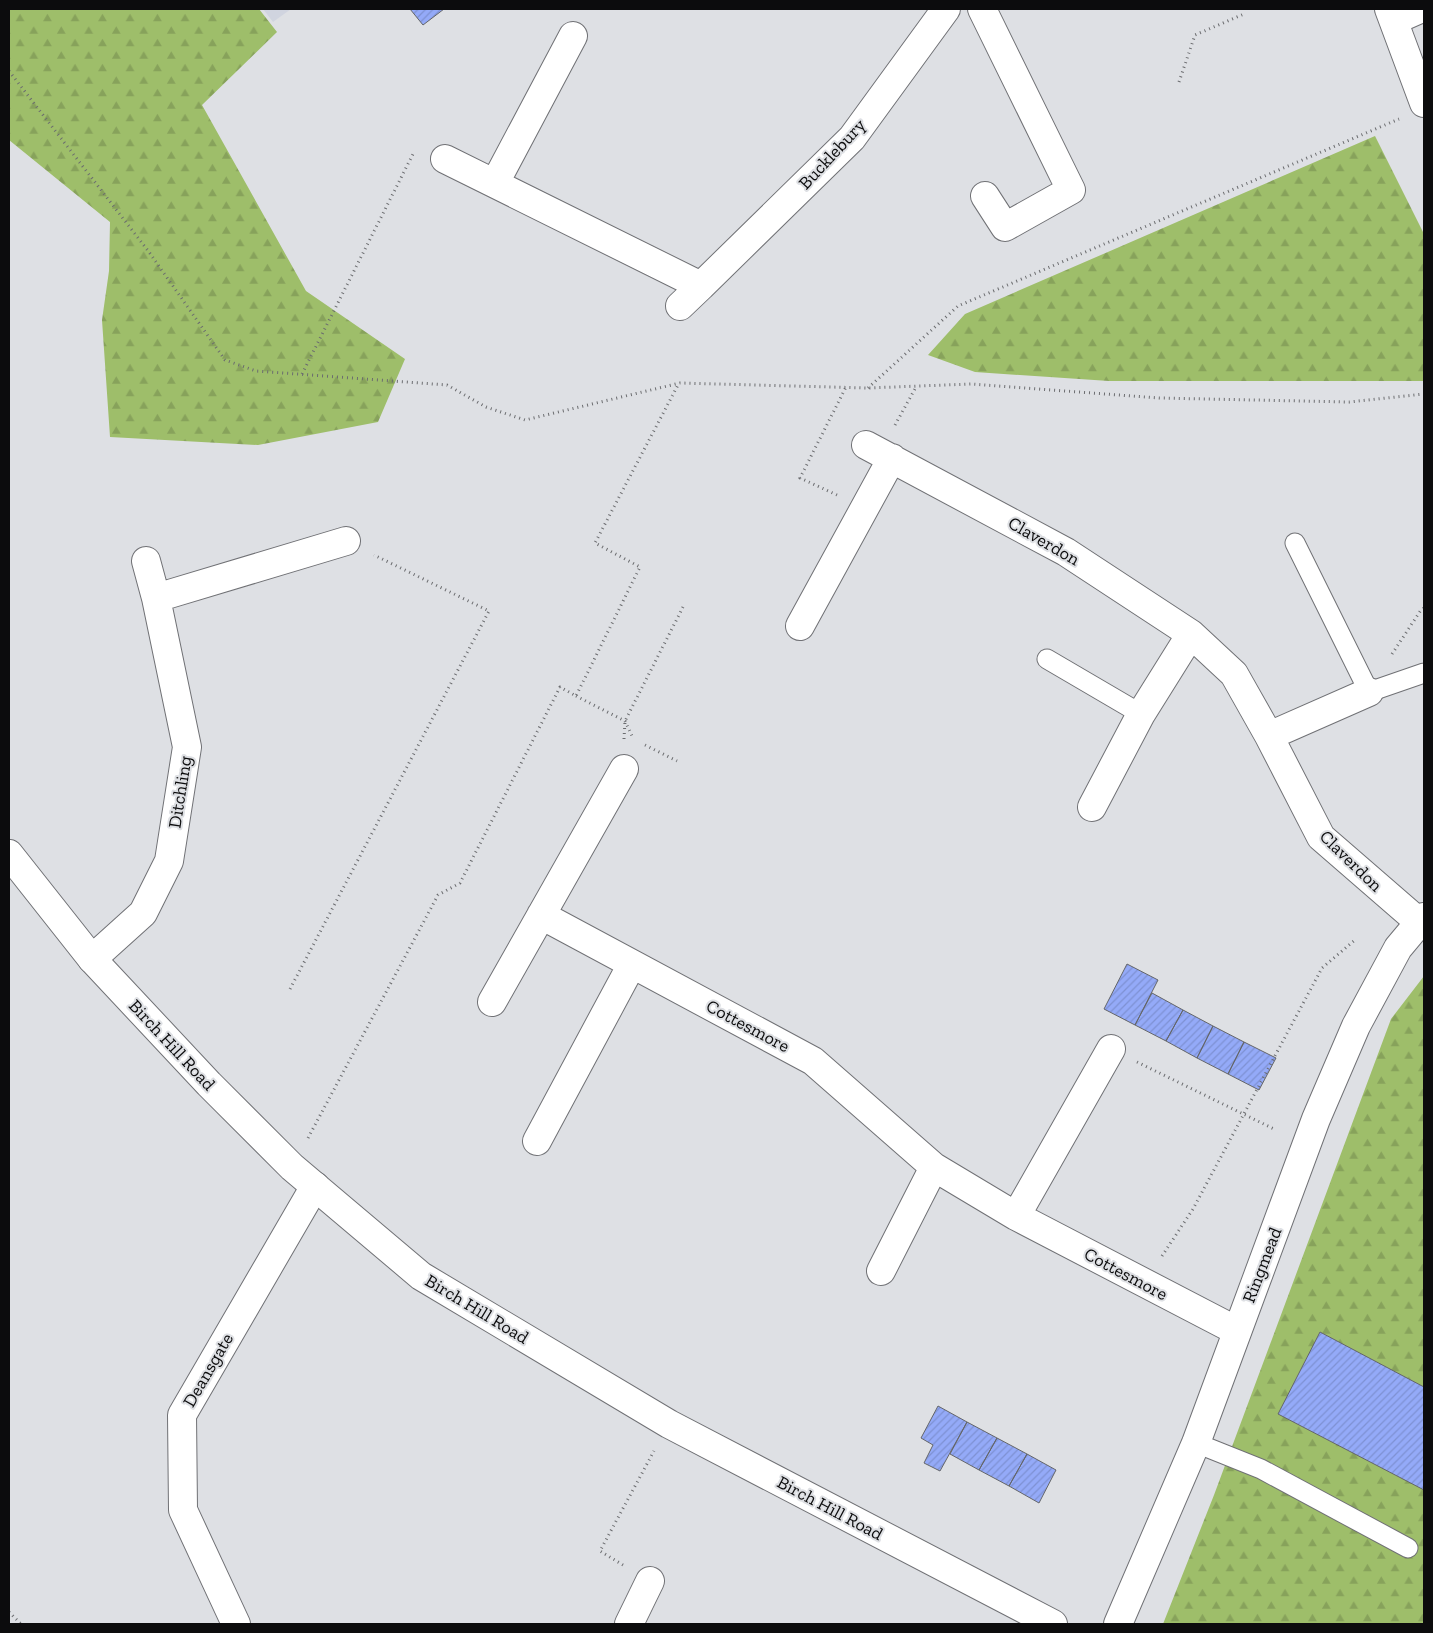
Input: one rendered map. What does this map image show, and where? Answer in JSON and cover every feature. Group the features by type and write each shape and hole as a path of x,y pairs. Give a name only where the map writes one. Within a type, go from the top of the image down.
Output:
{"street":[{"name":"Bucklebury","path":"680,306 852,138 946,9"},
{"path":"982,9 1071,190 1005,227 985,196"},
{"path":"1420,9 1392,14 1424,103"},
{"path":"495,183 573,36"},
{"path":"445,159 701,286"},
{"path":"800,626 864,508 879,452"},
{"name":"Claverdon","path":"879,452 1066,552 1191,634 1234,674 1269,736 1320,837 1422,920"},
{"path":"156,598 346,541"},
{"name":"Ditchling","path":"92,959 143,913 169,861 187,747 156,598 146,561"},
{"path":"1092,807 1141,714 1191,634"},
{"path":"1269,736 1369,692"},
{"path":"492,1002 624,769"},
{"name":"Birch Hill Road","path":"9,854 92,959 208,1084 292,1166 421,1276 668,1424 1052,1624"},
{"name":"Cottesmore","path":"541,915 813,1061 934,1167 1016,1216 1143,1284 1237,1331"},
{"name":"Ringmead","path":"1118,1624 1196,1443 1316,1119 1356,1026 1398,948 1422,920"},
{"path":"537,1141 632,964"},
{"path":"1016,1216 1111,1050"},
{"path":"881,1271 934,1167"},
{"name":"Deansgate","path":"236,1624 183,1510 182,1415 315,1186"},
{"path":"629,1624 650,1580"}],"lane":[{"path":"1295,543 1369,692 1424,673"},
{"path":"1047,659 1141,714"},
{"path":"1196,1443 1261,1469 1408,1548"}],"path":[{"path":"1179,82 1195,35 1244,14"},
{"path":"9,71 149,252 225,360 256,371 447,385 486,407 525,420 680,383 868,388 971,384 1159,398 1339,402 1424,394"},
{"path":"868,388 958,306 1400,119"},
{"path":"302,374 418,144 445,159"},
{"path":"576,696 640,567 595,543 680,383"},
{"path":"879,452 917,386"},
{"path":"846,387 800,478 864,508"},
{"path":"290,989 489,611 346,541"},
{"path":"624,769 625,721 683,607"},
{"path":"1369,692 1424,608"},
{"path":"292,1166 438,894 460,883 560,687 625,721 632,737 677,762"},
{"path":"1143,1284 1193,1209 1322,968 1356,940"},
{"path":"1111,1050 1276,1130"},
{"path":"650,1580 600,1551 668,1424"},
{"path":"9,1612 21,1624"}],"shaded area":[{"path":"263,9 291,9 273,22"}],"green space":[{"path":"9,9 259,9 277,32 202,105 306,291 405,359 378,422 258,445 110,437 102,320 109,271 110,222 9,140"},
{"path":"1375,136 1424,234 1424,381 1109,381 975,372 928,355 965,314"},
{"path":"1424,976 1424,1624 1163,1624 1214,1495 1391,1019"}],"building":[{"path":"410,9 444,9 423,25"},
{"path":"1127,964 1158,980 1135,1025 1104,1009"},
{"path":"1152,993 1183,1010 1166,1041 1135,1025"},
{"path":"1183,1010 1213,1026 1197,1058 1166,1041"},
{"path":"1213,1026 1244,1042 1228,1074 1197,1058"},
{"path":"1244,1042 1276,1058 1259,1090 1228,1074"},
{"path":"1320,1332 1424,1387 1424,1490 1278,1414"},
{"path":"938,1406 967,1422 940,1471 924,1463 933,1445 921,1438"},
{"path":"967,1422 997,1438 979,1470 950,1454"},
{"path":"997,1438 1027,1454 1009,1486 979,1470"},
{"path":"1027,1454 1056,1470 1039,1503 1009,1486"}]}
